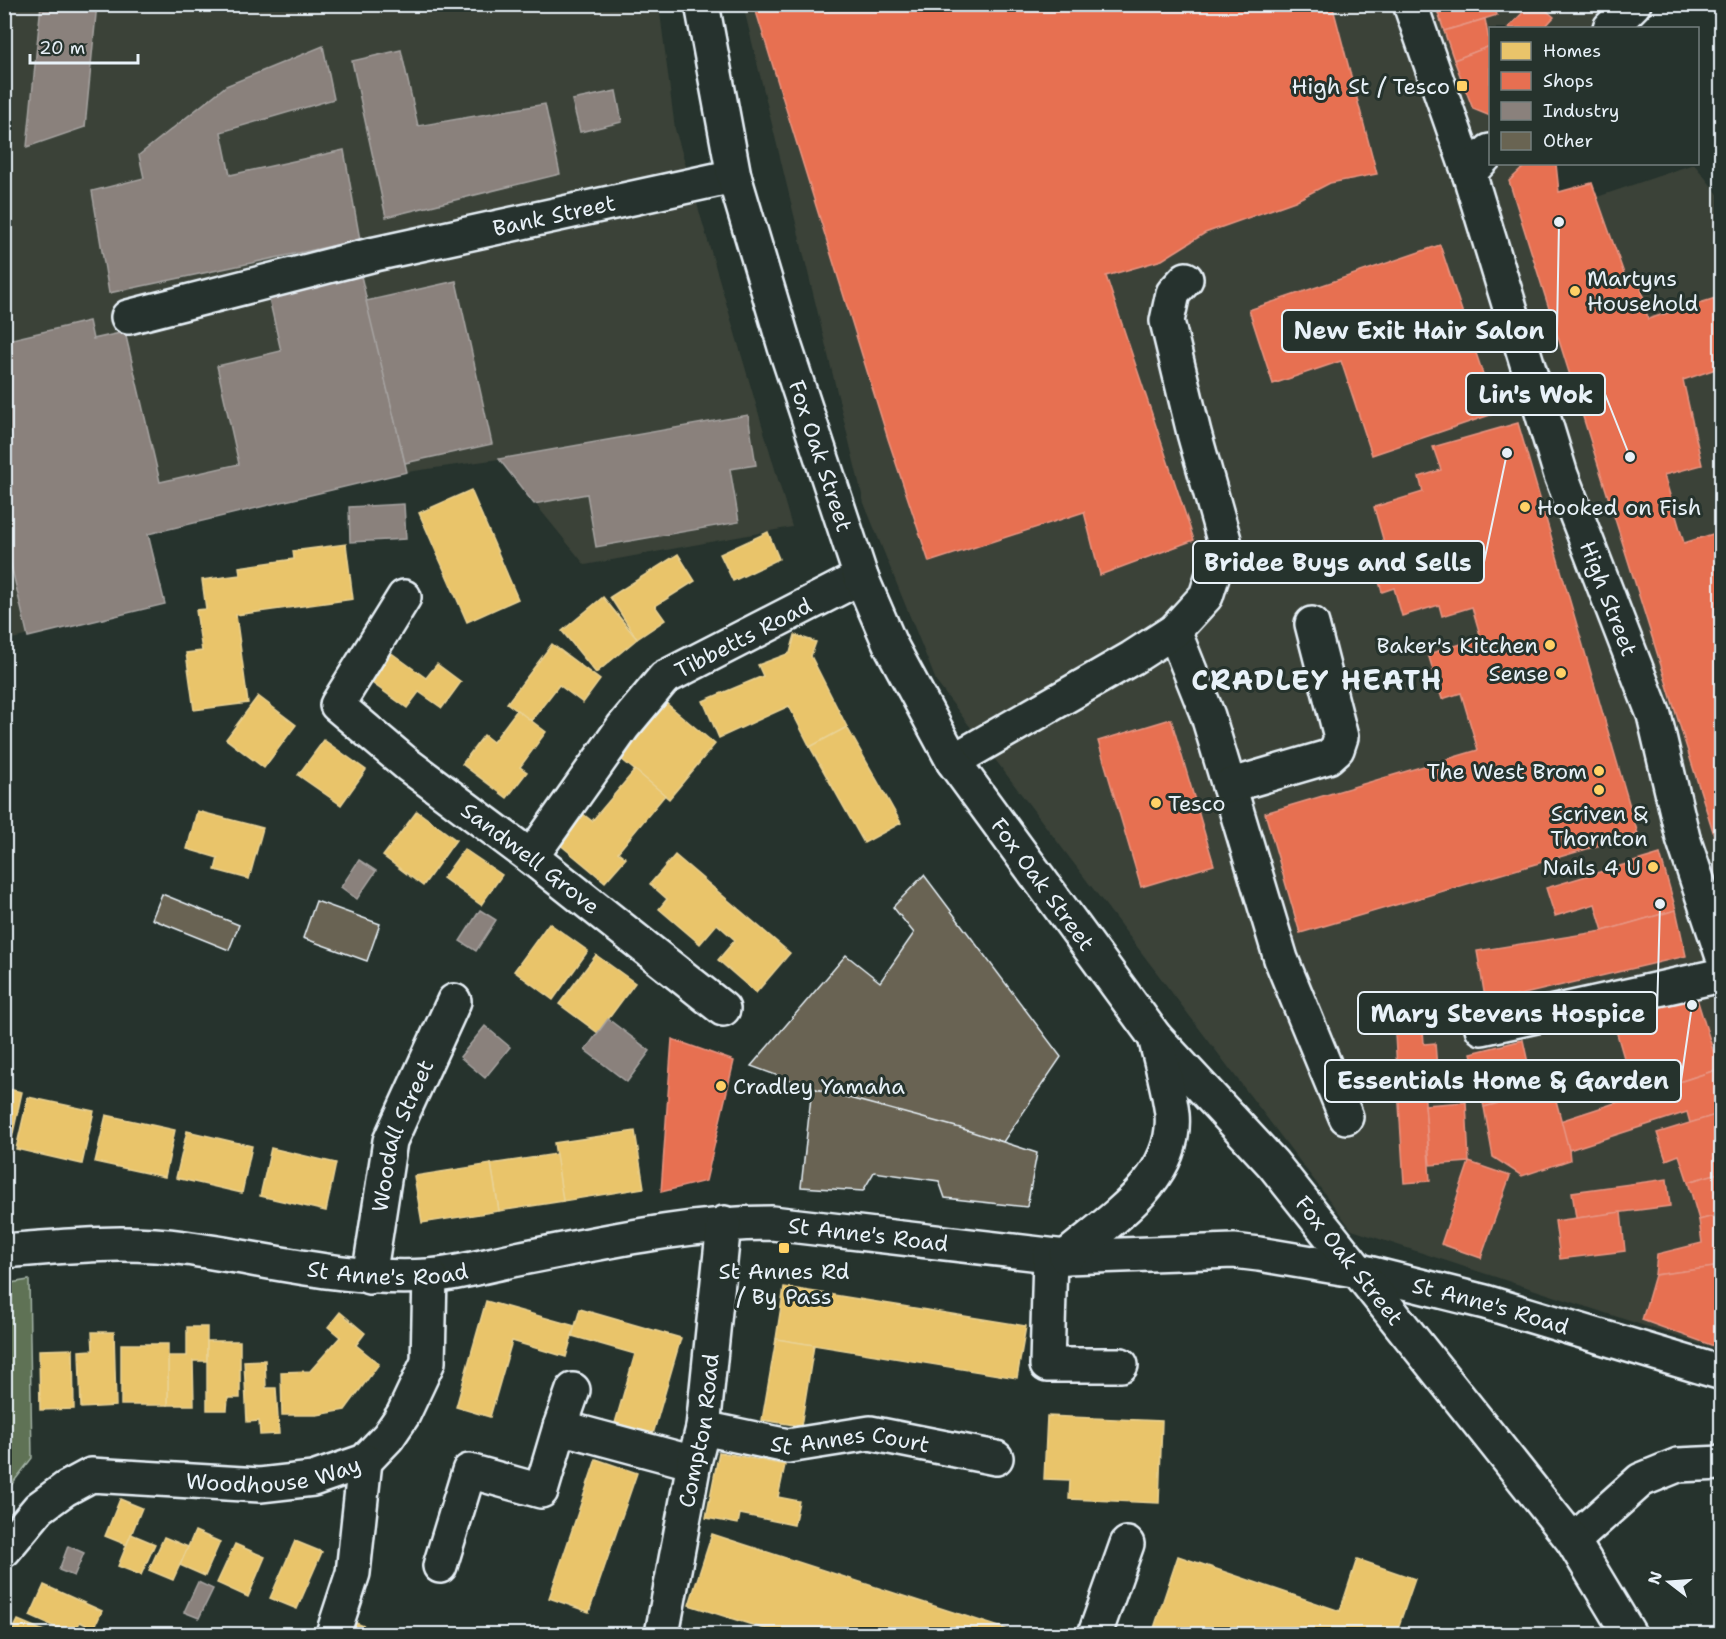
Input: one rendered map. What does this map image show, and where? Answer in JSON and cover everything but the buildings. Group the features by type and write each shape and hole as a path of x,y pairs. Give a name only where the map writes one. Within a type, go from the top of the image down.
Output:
{"street":[{"name":"Fox Oak Street","path":"702,4 734,176 785,347 861,577 890,644 953,761 1155,1037 1273,1164 1573,1541 1629,1635"},
{"name":"High Street","path":"1410,4 1480,162 1561,475 1654,715 1683,838 1722,954"},
{"path":"1611,27 1634,4"},
{"name":"Bank Street","path":"128,317 375,254 734,176"},
{"path":"953,761 1132,658 1174,631 1206,596 1224,540 1167,321 1173,293 1186,279"},
{"name":"Tibbetts Road","path":"531,857 623,727 664,678 861,577"},
{"name":"Sandwell Grove","path":"404,597 337,705 408,765 531,857 723,1009"},
{"path":"1229,786 1328,758 1337,749 1341,737 1312,624"},
{"path":"1174,631 1208,716 1281,959 1346,1117"},
{"path":"1482,1028 1722,975"},
{"name":"Woodall Street","path":"369,1277 390,1141 454,1001"},
{"path":"1121,1365 1047,1365 1058,1256 1143,1190 1166,1155 1172,1116 1155,1037"},
{"name":"St Anne's Road","path":"4,1251 70,1245 128,1244 183,1248 369,1277 430,1276 631,1237 724,1223 772,1223 1058,1256 1234,1251 1360,1271 1485,1302 1722,1373"},
{"name":"Compton Road","path":"668,1633 694,1462 703,1428 724,1223"},
{"name":"Woodhouse Way","path":"4,1550 39,1508 64,1489 91,1475 260,1485 313,1479 365,1461 388,1437 403,1415 428,1362 430,1276"},
{"path":"440,1566 469,1471 541,1491 573,1390"},
{"path":"560,1427 694,1462"},
{"name":"St Annes Court","path":"703,1428 788,1446 870,1433 996,1458"},
{"path":"333,1635 353,1573 365,1461"},
{"path":"1573,1541 1641,1480 1678,1465 1722,1464"},
{"path":"1095,1635 1127,1544"}],"shaded area":[{"path":"5,5 659,5 675,129 792,527 585,565 499,459 407,472 149,534 165,604 12,639 5,628"},
{"path":"743,5 1610,5 1594,27 1489,27 1489,165 1556,165 1559,192 1592,183 1597,197 1695,165 1721,198 1721,1351 1352,1230 937,683 864,503"}],"green space":[{"path":"29,1280 32,1458 5,1493 5,1284"}],"place":[{"name":"High St / Tesco","path":"1462,86"},
{"name":"New Exit Hair Salon","path":"1559,222"},
{"name":"Martyns Household","path":"1575,291"},
{"name":"Bridee Buys and Sells","path":"1507,453"},
{"name":"Lin's Wok","path":"1630,457"},
{"name":"Hooked on Fish","path":"1525,507"},
{"name":"Baker's Kitchen","path":"1550,645"},
{"name":"Sense","path":"1561,673"},
{"name":"The West Brom","path":"1599,771"},
{"name":"Scriven & Thornton","path":"1599,790"},
{"name":"Tesco","path":"1156,803"},
{"name":"Nails 4 U","path":"1653,867"},
{"name":"Mary Stevens Hospice","path":"1660,904"},
{"name":"Essentials Home & Garden","path":"1692,1005"},
{"name":"Cradley Yamaha","path":"721,1086"},
{"name":"St Annes Rd / By Pass","path":"784,1248"}],"district":[{"name":"CRADLEY HEATH","path":"1317,680"}]}
